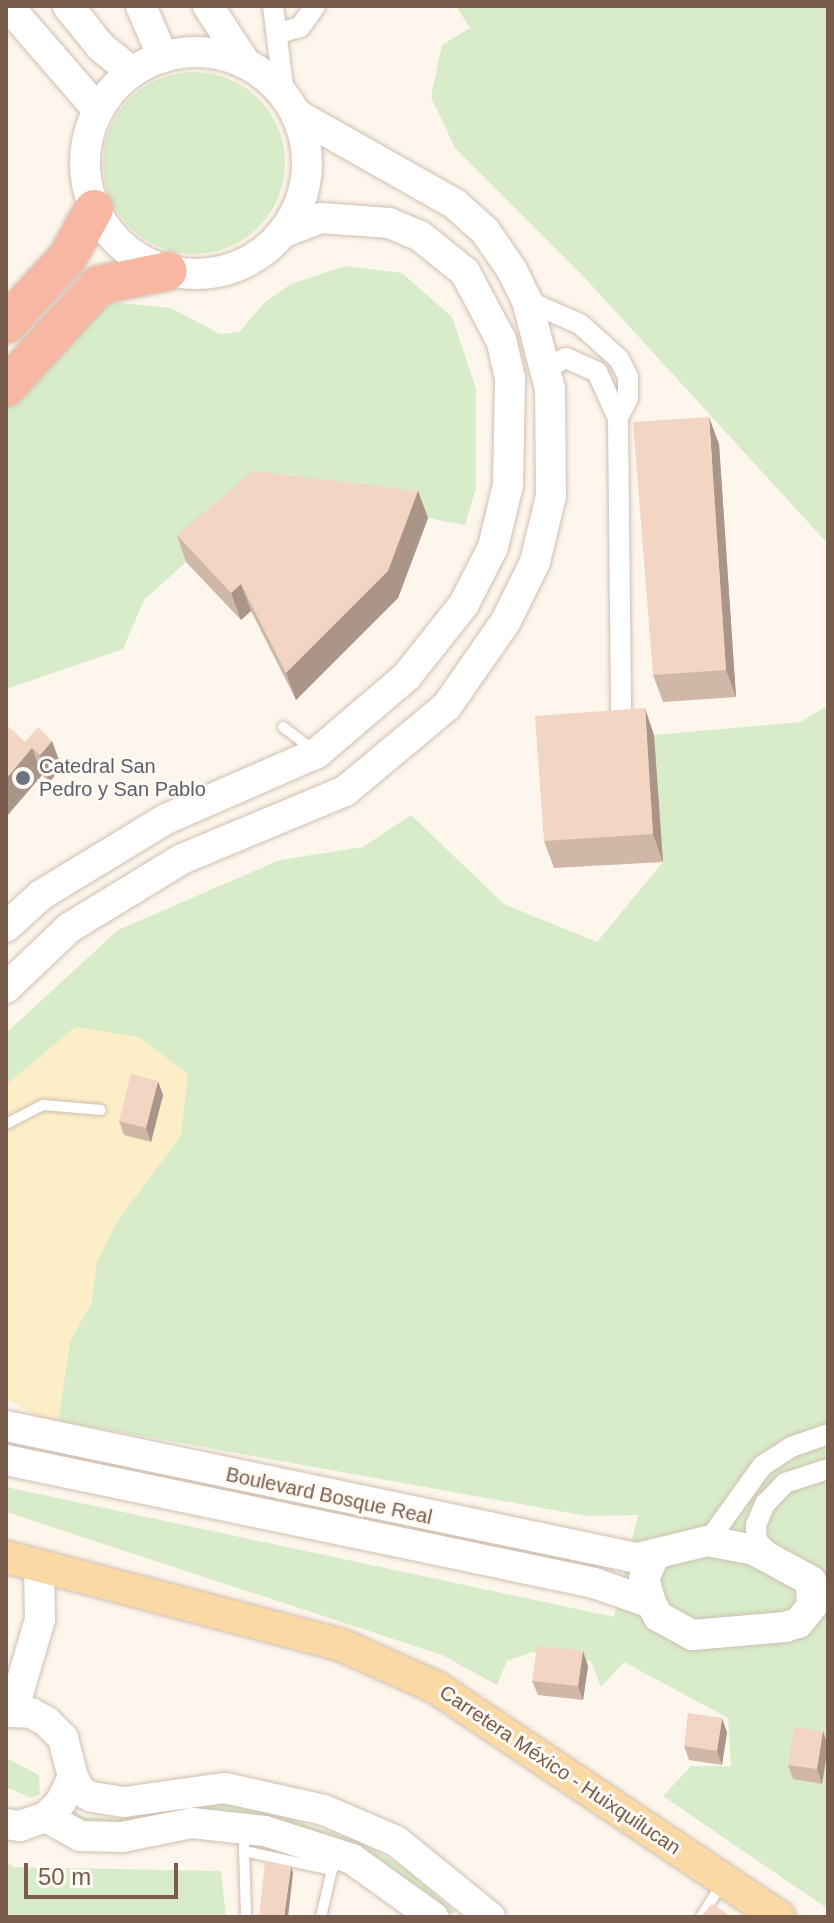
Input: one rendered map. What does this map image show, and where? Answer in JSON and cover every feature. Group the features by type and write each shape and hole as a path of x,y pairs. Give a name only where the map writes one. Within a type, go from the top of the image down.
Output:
{"highway":[{"path":"6,324 67,258 94,209"},
{"path":"11,370 99,285 168,271"}],"main road":[{"path":"8,6 98,110"},
{"path":"68,6 101,47 132,72"},
{"path":"141,6 163,57"},
{"path":"6,988 69,928 182,859 345,791 447,706 506,621 535,562 551,483 554,442 546,368 527,301 485,231 455,204 290,104 246,64 208,6"},
{"path":"246,64 205,53 163,57 132,72 98,110 85,159 94,209 129,251 168,271 199,274 231,269 259,256 284,232 299,207 307,176 306,144 290,104"},
{"path":"6,927 41,895 166,819 317,753 407,676 464,604 493,547 508,485 510,378 501,340 465,272 420,236 355,217 321,218 284,232"},
{"name":"Boulevard Bosque Real","path":"8,1432 586,1548 654,1557"},
{"name":"Boulevard Bosque Real","path":"6,1460 594,1583 651,1603"},
{"path":"708,1541 815,1572 811,1581 816,1614 785,1627 692,1635 658,1616 644,1579 654,1557 669,1547 708,1541"},
{"name":"Carretera México - Huixquilucan","path":"6,1557 341,1645 437,1688 779,1917"},
{"path":"39,1566 40,1619 9,1712 47,1722 63,1738 80,1791 92,1797 124,1802 225,1788 324,1810 396,1841 490,1917"},
{"path":"6,1824 20,1826 46,1817 61,1802 73,1777"},
{"path":"46,1817 80,1836 122,1837 192,1823 373,1871 433,1917"}],"street":[{"path":"273,6 290,104"},
{"path":"280,33 300,27 315,6"},
{"path":"527,301 580,324 619,359 628,377 628,398 618,418"},
{"path":"546,368 566,358 597,372 618,418 621,724"},
{"path":"708,1541 762,1466 791,1447 828,1434"},
{"path":"775,1559 757,1541 756,1525 765,1504 785,1483 828,1469"}],"lane":[{"path":"283,727 317,753"},
{"path":"6,1124 43,1105 101,1110"},
{"path":"244,1839 246,1917"},
{"path":"321,1917 334,1862"},
{"path":"701,1917 725,1880"}],"green space":[{"path":"456,6 828,6 828,544 584,277 455,148 431,97 442,45 470,28"},
{"path":"194,72 229,79 245,87 258,99 270,112 278,128 285,163 278,198 270,214 258,227 245,239 229,247 194,254 159,247 143,239 130,227 118,214 110,198 103,163 110,128 118,112 130,99 143,87 159,79"},
{"path":"345,266 402,273 452,317 476,389 476,488 465,525 428,518 186,562 144,600 123,649 6,689 6,395 55,340 111,302 171,308 220,334 239,332 264,303 291,284"},
{"path":"828,705 828,1909 663,1796 691,1766 731,1766 728,1718 624,1662 601,1687 591,1661 532,1652 507,1661 497,1685 442,1655 6,1512 6,1487 614,1617 638,1515 587,1516 58,1421 70,1341 91,1303 97,1261 118,1220 181,1135 76,1027 6,1085 6,1033 118,930 280,860 363,847 411,815 504,904 597,942 663,862 654,735 801,722"},
{"path":"6,1758 39,1775 40,1794 31,1798 6,1787"},
{"path":"221,1804 272,1813 363,1843 406,1869 456,1913 450,1914 360,1850 84,1826 64,1816 69,1808 85,1817 121,1819"},
{"path":"6,1861 13,1867 221,1871 226,1917 6,1917"}],"sand":[{"path":"75,1027 139,1037 188,1074 181,1135 118,1220 97,1261 91,1303 70,1341 58,1421 48,1422 6,1399 6,1085"}],"building":[{"path":"709,417 726,670 653,675 633,422"},
{"path":"253,471 418,491 388,571 286,673 241,584 231,593 177,535"},
{"path":"645,708 653,834 544,841 535,716"},
{"path":"6,725 25,742 38,727 52,741 40,755 32,748 6,779"},
{"path":"131,1074 158,1081 146,1128 119,1121"},
{"path":"537,1646 583,1651 578,1686 532,1681"},
{"path":"688,1713 722,1718 717,1751 684,1746"},
{"path":"794,1727 823,1731 817,1769 788,1765"},
{"path":"265,1862 291,1866 284,1917 259,1917"},
{"path":"712,1904 732,1917 700,1917"}],"place":[{"name":"Catedral San Pedro y San Pablo","path":"23,778"}]}
